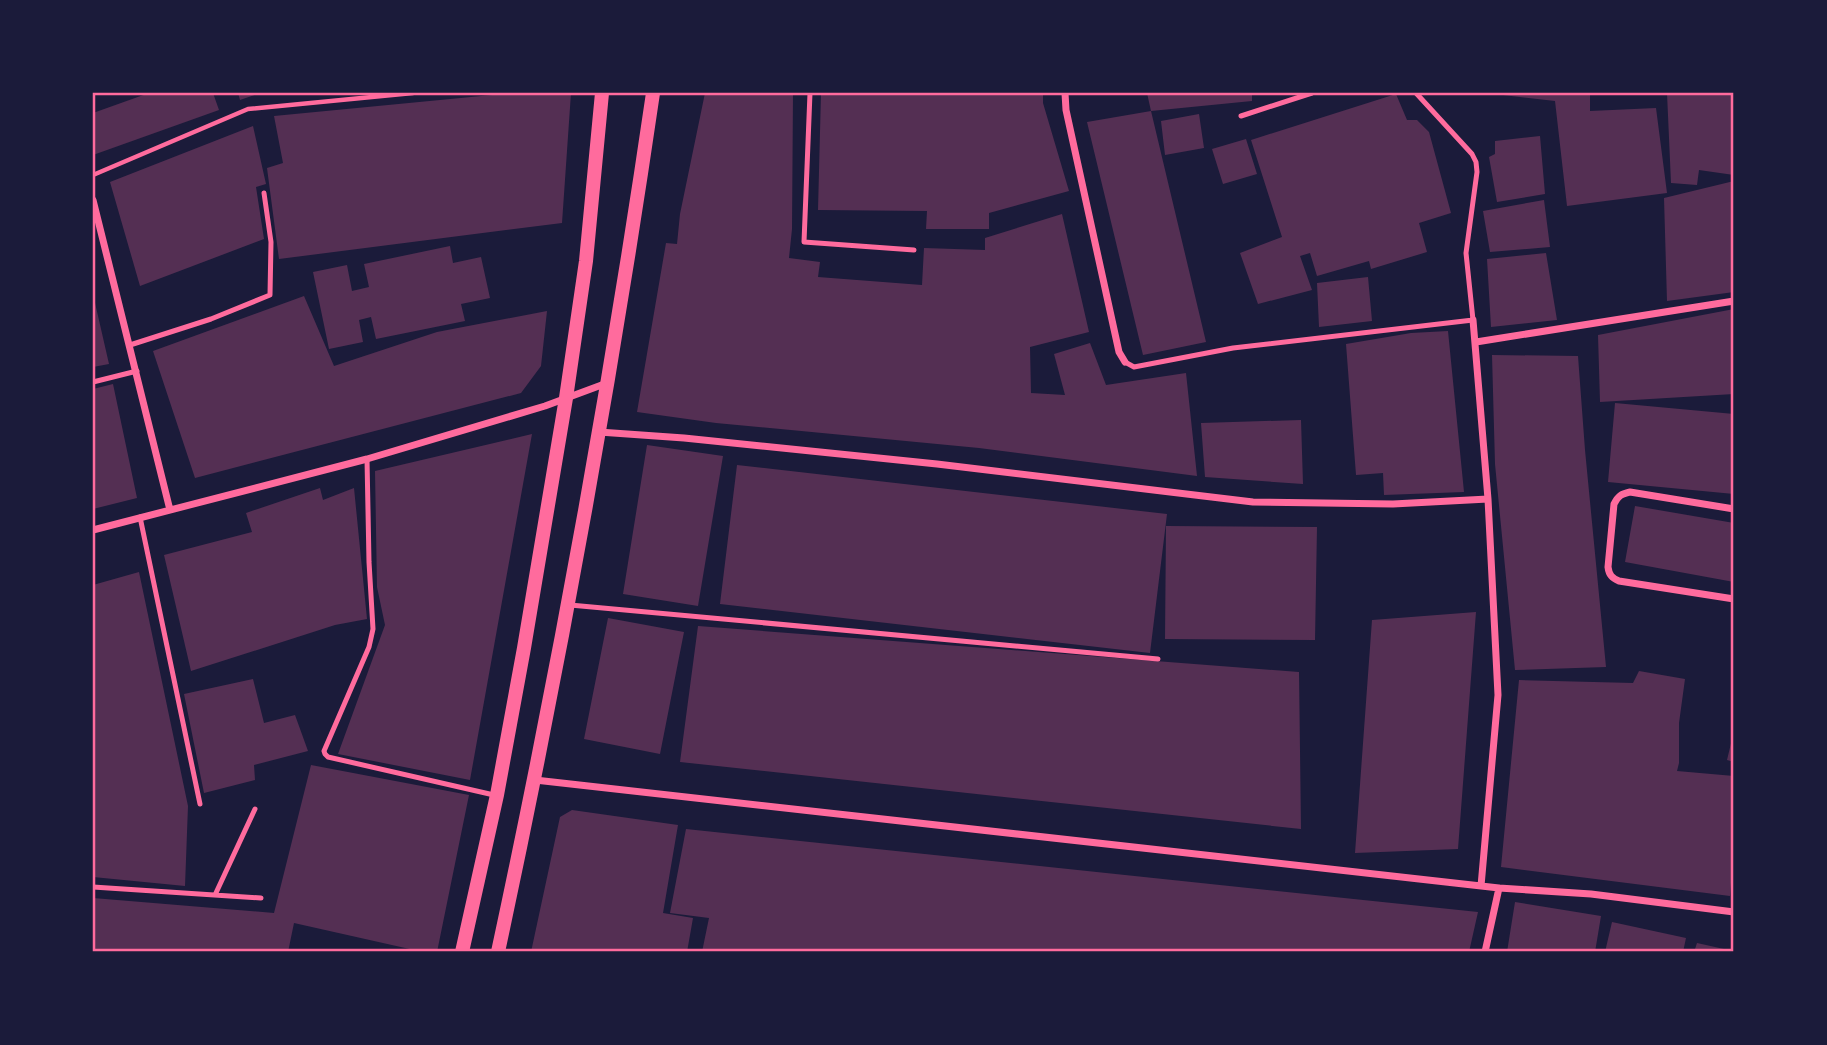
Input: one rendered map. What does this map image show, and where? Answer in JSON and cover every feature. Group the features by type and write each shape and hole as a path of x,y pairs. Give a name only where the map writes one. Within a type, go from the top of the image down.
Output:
{"main road":[{"path":"462,952 497,795 566,398 586,261 602,93"},
{"path":"498,952 535,780 599,432 653,93"}],"street":[{"path":"1065,93 1066,110 1119,352 1125,362"},
{"path":"93,200 170,510"},
{"path":"1476,342 1734,301"},
{"path":"1473,320 1488,499 1498,695 1481,886"},
{"path":"93,530 367,458 533,410 607,383"},
{"path":"599,432 925,462 1253,502 1393,504 1488,499"},
{"path":"1734,509 1623,493 1617,497 1614,504 1608,567 1613,579 1619,581 1734,599"},
{"path":"535,780 1499,888 1591,894 1734,912"},
{"path":"1485,952 1499,888"}],"lane":[{"path":"810,93 804,243 914,250"},
{"path":"1241,116 1312,93"},
{"path":"1125,362 1134,367 1233,348 1473,320 1466,253 1476,162 1472,154 1416,93"},
{"path":"130,345 211,319 270,295 271,242 264,194"},
{"path":"93,382 136,371"},
{"path":"367,458 373,629 369,646 325,754 328,757 497,795"},
{"path":"140,517 200,804"},
{"path":"567,605 1158,659"},
{"path":"215,895 255,809"},
{"path":"93,887 261,898"}],"path":[{"path":"93,175 248,109 413,93"}],"building":[{"path":"149,93 213,93 219,110 93,155 93,113"},
{"path":"238,93 260,93 240,100"},
{"path":"513,93 571,93 562,223 279,259 267,168 283,163 274,116"},
{"path":"705,93 793,93 792,229 789,258 820,262 818,277 922,285 924,248 985,250 985,238 1062,214 1089,332 1030,347 1031,393 1065,395 1054,354 1090,343 1106,385 1186,373 1197,476 979,448 716,423 637,412 666,243 677,244 680,214"},
{"path":"821,93 1043,93 1043,103 1069,191 989,213 989,229 926,229 927,211 818,210"},
{"path":"1147,93 1252,93 1252,101 1151,111"},
{"path":"1503,93 1590,93 1590,111 1656,108 1667,193 1567,206 1555,101"},
{"path":"1667,93 1734,93 1734,175 1699,170 1697,185 1671,183"},
{"path":"1396,94 1407,120 1417,120 1429,132 1451,213 1419,223 1427,252 1371,269 1369,261 1317,276 1310,253 1300,256 1312,290 1258,304 1240,253 1282,237 1251,140"},
{"path":"1151,111 1206,342 1143,355 1087,122"},
{"path":"1199,114 1204,148 1165,155 1161,121"},
{"path":"253,126 266,184 256,187 264,239 140,286 110,182"},
{"path":"1540,136 1545,194 1497,202 1489,157 1495,154 1495,141"},
{"path":"1246,139 1257,174 1223,184 1212,149"},
{"path":"1734,181 1734,292 1667,301 1664,198"},
{"path":"1544,200 1550,247 1490,252 1483,211"},
{"path":"450,246 453,263 481,257 490,298 461,304 465,321 376,339 371,317 359,320 363,342 329,349 313,272 347,265 352,291 369,287 364,264"},
{"path":"1546,253 1557,320 1491,327 1487,259"},
{"path":"1368,277 1372,321 1319,327 1317,283"},
{"path":"93,294 109,364 93,367"},
{"path":"304,296 334,366 437,332 547,311 541,366 521,393 195,478 153,351"},
{"path":"1734,309 1734,394 1600,402 1598,335"},
{"path":"1448,331 1464,492 1384,495 1383,473 1356,475 1346,344 1411,333"},
{"path":"1492,355 1578,356 1606,667 1515,670 1495,464"},
{"path":"113,384 137,498 93,509 93,389"},
{"path":"1615,403 1734,414 1734,494 1608,482"},
{"path":"1301,420 1303,484 1205,477 1201,423"},
{"path":"532,434 470,780 338,754 385,625 377,587 375,471"},
{"path":"647,445 723,456 698,606 623,594"},
{"path":"737,465 1167,514 1150,653 720,604"},
{"path":"320,488 323,500 354,488 367,619 335,625 191,671 164,555 252,532 246,513"},
{"path":"1635,506 1734,523 1734,582 1625,562"},
{"path":"1166,526 1317,527 1315,640 1165,639"},
{"path":"139,572 188,806 185,886 93,877 93,585"},
{"path":"1476,612 1458,849 1355,853 1372,620"},
{"path":"608,618 684,632 660,754 584,739"},
{"path":"698,626 1299,672 1301,829 680,762"},
{"path":"1639,671 1685,679 1679,723 1677,771 1734,776 1734,843 1730,896 1501,867 1519,680 1633,683"},
{"path":"253,679 264,723 295,715 308,751 254,765 255,780 204,793 184,694"},
{"path":"1734,735 1734,762 1727,760"},
{"path":"311,765 469,795 437,952 423,952 294,923 288,952 93,952 93,898 274,913"},
{"path":"572,810 678,825 663,913 693,918 687,952 531,952 560,817"},
{"path":"686,829 1478,912 1469,952 702,952 709,918 670,913"},
{"path":"1515,902 1601,916 1595,952 1507,952"},
{"path":"1612,922 1686,938 1683,952 1605,952"},
{"path":"1697,943 1733,951 1733,952 1694,952"}]}
